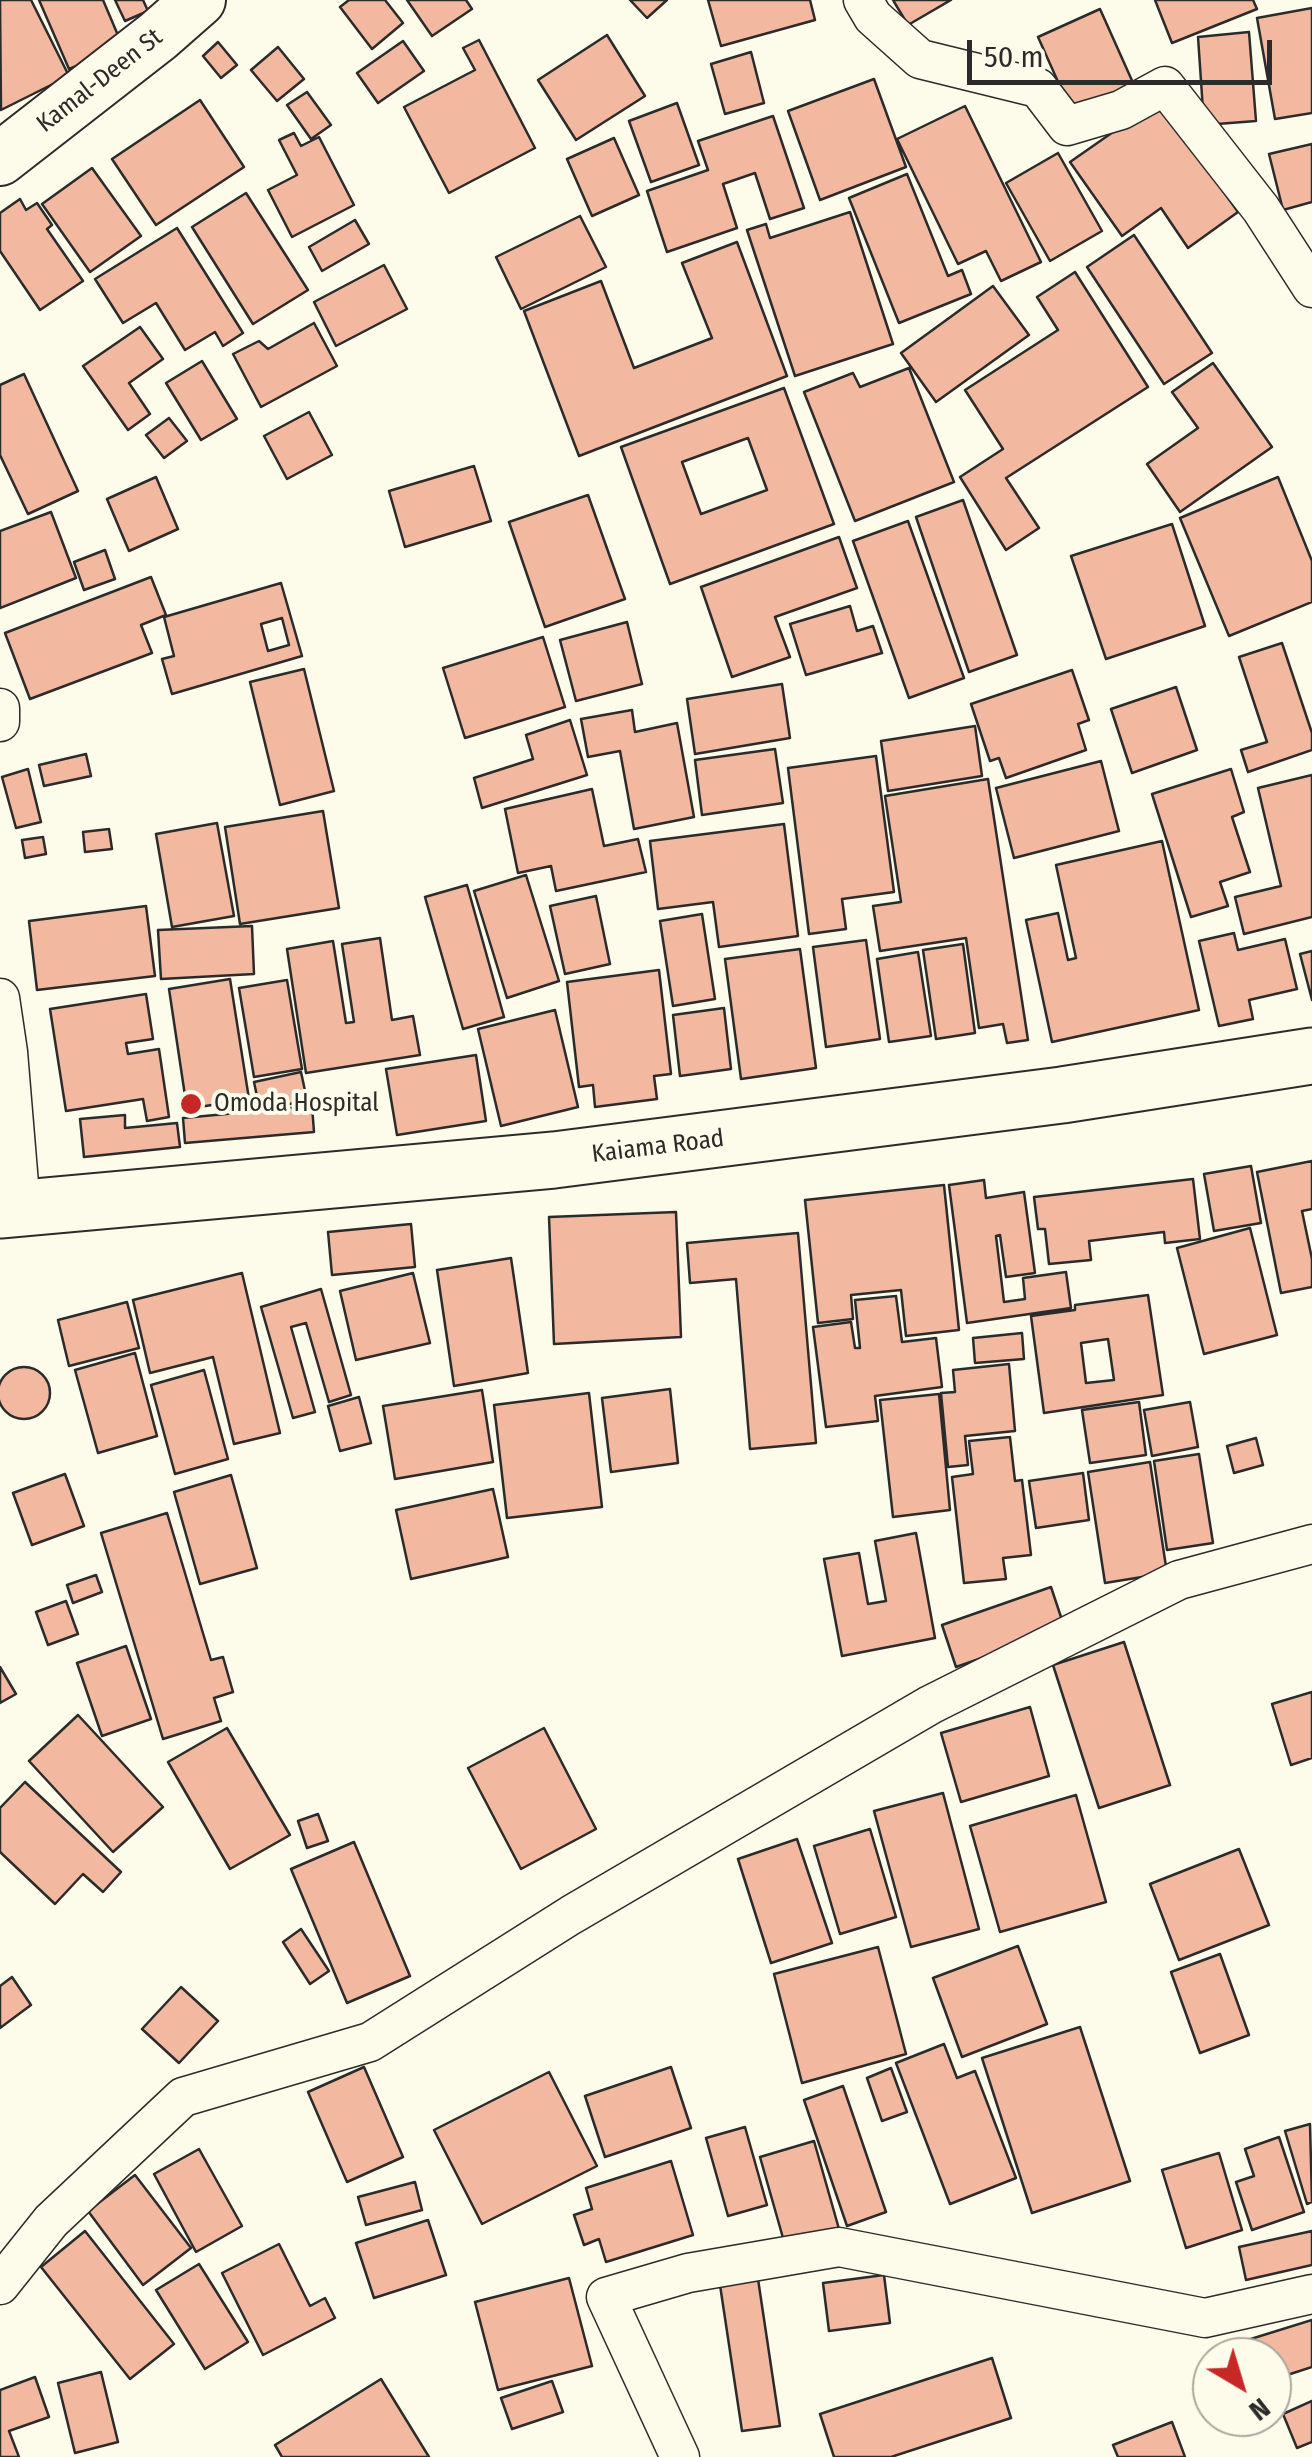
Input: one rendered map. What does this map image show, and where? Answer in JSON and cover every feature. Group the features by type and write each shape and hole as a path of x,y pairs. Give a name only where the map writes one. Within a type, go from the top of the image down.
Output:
{"highway":[{"name":"Kaiama Road","path":"7,1220 554,1160 1062,1095 1312,1056"},
{"name":"Kaiama Road","path":"7,1220 580,1189 1312,1090"}],"street":[{"name":"Kamal-Deen St","path":"0,159 199,0"},
{"path":"863,0 873,17 920,59 1038,88 1068,126 1122,110 1165,86 1261,210 1312,288"},
{"path":"0,708 0,722"},
{"path":"0,998 8,1052 7,1220"},
{"path":"0,2285 50,2220 182,2097 370,2042 571,1916 930,1705 1178,1580 1312,1544"},
{"path":"680,2457 606,2297 688,2273 839,2248 1205,2318 1312,2294"}],"building":[{"path":"0,0 31,0 69,76 1,110"},
{"path":"39,0 103,0 123,47 69,69"},
{"path":"115,0 143,0 148,11 125,21"},
{"path":"349,0 385,0 403,23 372,49 340,7"},
{"path":"407,0 466,0 472,9 432,36"},
{"path":"630,0 667,0 647,18"},
{"path":"708,0 810,0 815,20 721,46"},
{"path":"893,0 951,0 908,25"},
{"path":"1155,0 1253,0 1257,9 1172,43"},
{"path":"1312,8 1312,113 1275,119 1257,18"},
{"path":"1100,9 1134,85 1072,113 1038,37"},
{"path":"1249,32 1256,121 1204,125 1198,37"},
{"path":"607,35 645,96 576,140 538,80"},
{"path":"479,40 535,148 449,193 404,107 475,70 463,48"},
{"path":"403,41 424,71 378,103 357,73"},
{"path":"218,42 237,65 221,78 203,56"},
{"path":"278,47 304,79 277,101 251,70"},
{"path":"751,52 764,103 725,114 711,64"},
{"path":"874,79 906,167 820,200 788,111"},
{"path":"307,92 331,125 311,139 287,105"},
{"path":"200,100 244,167 156,225 112,159"},
{"path":"1159,100 1238,212 1188,248 1161,208 1122,236 1070,162"},
{"path":"677,103 699,165 651,182 629,121"},
{"path":"965,106 1041,262 1001,281 986,251 958,264 897,139"},
{"path":"773,116 804,208 770,219 755,173 723,184 737,228 667,252 647,191 708,170 698,141"},
{"path":"294,133 301,146 319,137 354,205 292,237 268,190 297,175 279,140"},
{"path":"614,138 639,195 592,216 567,159"},
{"path":"1312,144 1312,202 1283,210 1269,154"},
{"path":"1058,153 1102,231 1050,261 1006,183"},
{"path":"92,168 141,236 90,272 42,204"},
{"path":"907,174 948,276 962,270 971,294 899,323 849,198"},
{"path":"246,193 308,290 253,324 192,227"},
{"path":"20,199 26,210 37,203 52,225 47,229 83,281 40,310 0,251 0,213"},
{"path":"850,212 893,344 795,376 747,230 766,224 770,238"},
{"path":"580,216 606,267 521,309 496,257"},
{"path":"355,220 369,244 322,271 309,247"},
{"path":"177,228 243,333 223,346 215,332 185,350 156,303 123,323 95,279"},
{"path":"1134,235 1212,353 1164,384 1087,267"},
{"path":"737,242 787,376 579,456 524,311 601,281 634,368 712,338 682,263"},
{"path":"384,265 407,309 336,346 314,302"},
{"path":"1075,272 1148,387 1006,478 1039,528 1006,550 960,477 1003,449 965,390 1058,330 1037,297"},
{"path":"993,286 1029,335 936,402 901,353"},
{"path":"314,323 337,366 261,407 233,354 259,341 268,349"},
{"path":"140,327 163,359 129,383 150,414 128,430 83,366"},
{"path":"202,361 237,419 201,440 166,383"},
{"path":"1213,363 1272,447 1180,512 1147,464 1198,428 1172,392"},
{"path":"909,368 954,482 855,521 804,392 853,373 860,387"},
{"path":"24,374 78,491 28,514 0,455 0,385"},
{"path":"784,388 834,524 670,584 621,447","holes":["748,438 767,490 701,514 682,462"]},
{"path":"309,412 332,455 287,479 264,436"},
{"path":"169,418 187,441 164,458 146,435"},
{"path":"474,466 491,521 405,547 389,491"},
{"path":"156,477 178,529 129,551 107,499"},
{"path":"1278,477 1312,561 1312,602 1229,636 1180,518"},
{"path":"588,495 625,599 545,627 509,522"},
{"path":"963,500 1017,655 969,672 916,517"},
{"path":"51,512 76,578 0,608 0,531"},
{"path":"908,521 964,678 909,698 853,541"},
{"path":"1172,524 1205,626 1106,659 1071,556"},
{"path":"839,537 857,588 775,617 790,657 732,677 701,587"},
{"path":"105,550 115,579 84,590 74,562"},
{"path":"151,577 166,615 141,625 152,653 30,699 5,633"},
{"path":"281,583 302,656 172,694 162,659 174,656 164,617","holes":["282,618 289,645 268,651 261,624"]},
{"path":"850,606 857,631 873,626 882,653 806,675 790,624"},
{"path":"627,622 642,684 576,701 560,640"},
{"path":"543,637 565,707 465,738 443,668"},
{"path":"1282,643 1312,733 1312,750 1248,772 1241,750 1267,742 1239,657"},
{"path":"304,669 334,791 280,805 250,682"},
{"path":"1072,670 1089,720 1078,724 1086,750 1006,778 999,758 990,761 971,704"},
{"path":"782,684 790,738 695,754 687,699"},
{"path":"1176,687 1197,750 1132,773 1111,709"},
{"path":"632,710 635,732 677,723 694,817 634,829 620,751 588,757 581,719"},
{"path":"570,720 587,775 482,808 474,778 533,759 526,735"},
{"path":"975,726 982,776 888,791 881,741"},
{"path":"775,749 783,803 702,815 695,760"},
{"path":"86,754 91,776 44,786 39,765"},
{"path":"876,756 894,892 842,899 846,929 809,934 788,768"},
{"path":"1101,761 1119,831 1014,858 996,788"},
{"path":"28,769 41,822 16,828 2,777"},
{"path":"1231,769 1244,812 1232,817 1250,872 1220,882 1228,906 1191,917 1152,794"},
{"path":"1312,775 1312,917 1244,934 1235,897 1281,886 1258,788"},
{"path":"988,779 1028,1040 1007,1043 1003,1024 979,1028 966,938 880,951 873,906 901,902 885,796"},
{"path":"592,789 604,846 638,839 646,872 556,891 551,866 518,873 505,809"},
{"path":"323,811 339,908 240,924 225,827"},
{"path":"217,823 234,916 172,927 156,834"},
{"path":"784,824 798,936 719,947 713,902 658,909 650,841"},
{"path":"109,829 112,849 85,852 83,832"},
{"path":"43,837 46,854 25,858 22,840"},
{"path":"1162,841 1199,1010 1052,1042 1026,920 1058,913 1068,960 1076,958 1056,865"},
{"path":"526,875 559,981 507,998 474,891"},
{"path":"467,885 504,1017 463,1029 425,897"},
{"path":"596,896 610,964 565,974 550,906"},
{"path":"146,906 155,976 37,990 29,921"},
{"path":"702,914 715,999 673,1006 660,921"},
{"path":"252,926 254,974 161,979 158,930"},
{"path":"1234,933 1238,950 1285,939 1297,989 1249,1000 1253,1019 1219,1026 1199,941"},
{"path":"380,938 392,1020 413,1016 420,1055 306,1073 287,949 333,941 346,1023 354,1022 342,944"},
{"path":"866,940 880,1039 826,1047 813,947"},
{"path":"963,944 975,1033 936,1039 923,950"},
{"path":"800,949 816,1068 741,1079 725,959"},
{"path":"1312,951 1312,1000 1300,954"},
{"path":"918,952 931,1036 889,1042 877,959"},
{"path":"659,970 671,1074 654,1076 657,1099 595,1107 593,1085 579,1087 567,982"},
{"path":"230,979 249,1099 187,1109 169,989"},
{"path":"287,980 302,1069 254,1077 239,988"},
{"path":"146,994 153,1039 126,1043 128,1054 159,1049 169,1117 147,1121 143,1099 66,1111 50,1009"},
{"path":"724,1008 731,1069 680,1076 673,1015"},
{"path":"555,1010 578,1107 501,1126 478,1029"},
{"path":"476,1055 486,1121 397,1135 386,1069"},
{"path":"301,1072 307,1100 260,1111 254,1082"},
{"path":"312,1106 314,1132 185,1143 183,1118"},
{"path":"125,1115 125,1128 177,1123 180,1147 84,1157 80,1119"},
{"path":"1312,1161 1312,1209 1302,1211 1312,1259 1312,1287 1281,1293 1257,1172"},
{"path":"1251,1166 1261,1223 1214,1231 1204,1174"},
{"path":"1193,1179 1200,1239 1165,1243 1164,1232 1089,1241 1091,1260 1049,1264 1045,1229 1038,1229 1034,1197"},
{"path":"984,1180 986,1198 1024,1192 1035,1273 1006,1277 1000,1235 996,1236 1004,1302 1025,1299 1023,1278 1066,1272 1071,1308 967,1323 949,1185"},
{"path":"944,1185 959,1330 906,1336 901,1290 851,1295 853,1319 818,1323 805,1200"},
{"path":"676,1212 681,1337 554,1344 549,1217"},
{"path":"411,1224 415,1267 332,1275 328,1232"},
{"path":"1250,1228 1277,1335 1204,1354 1177,1248"},
{"path":"798,1233 816,1443 750,1449 736,1279 690,1283 687,1243"},
{"path":"511,1258 528,1373 454,1386 437,1270"},
{"path":"242,1273 280,1433 234,1444 213,1357 150,1373 133,1300"},
{"path":"413,1273 430,1343 356,1360 340,1291"},
{"path":"321,1289 351,1395 329,1402 306,1323 291,1327 315,1412 293,1418 261,1307"},
{"path":"1148,1295 1163,1395 1044,1413 1031,1316 1075,1310 1075,1305","holes":["1108,1339 1114,1380 1086,1383 1081,1343"]},
{"path":"896,1296 902,1342 936,1338 942,1387 875,1396 878,1421 826,1427 813,1327 851,1322 855,1348 860,1348 855,1300"},
{"path":"127,1302 139,1348 69,1366 58,1320"},
{"path":"1022,1333 1024,1359 975,1363 973,1338"},
{"path":"135,1353 157,1436 98,1453 75,1370"},
{"path":"1009,1364 1015,1431 965,1436 968,1465 948,1467 941,1393 955,1392 953,1370"},
{"path":"24,1367 43,1374 50,1393 43,1412 24,1419 5,1412 -2,1393 5,1374"},
{"path":"204,1370 228,1459 175,1474 151,1385"},
{"path":"670,1389 678,1463 611,1472 602,1398"},
{"path":"482,1390 493,1462 395,1479 383,1406"},
{"path":"589,1393 602,1507 507,1518 494,1405"},
{"path":"939,1394 950,1510 893,1517 880,1400"},
{"path":"359,1397 371,1443 340,1451 328,1406"},
{"path":"1139,1402 1146,1455 1090,1463 1082,1410"},
{"path":"1190,1402 1198,1447 1152,1456 1144,1410"},
{"path":"1010,1437 1015,1481 1022,1480 1031,1555 1003,1558 1006,1579 964,1583 952,1477 973,1474 969,1441"},
{"path":"1256,1438 1263,1465 1234,1473 1227,1446"},
{"path":"1199,1454 1213,1543 1167,1550 1154,1461"},
{"path":"1150,1462 1167,1573 1105,1583 1088,1472"},
{"path":"1083,1473 1089,1520 1036,1528 1029,1481"},
{"path":"65,1474 84,1526 32,1545 13,1493"},
{"path":"231,1475 257,1568 200,1584 174,1492"},
{"path":"493,1489 508,1557 411,1579 396,1510"},
{"path":"167,1513 211,1660 223,1657 233,1692 214,1698 221,1721 163,1739 101,1533"},
{"path":"916,1533 935,1638 842,1656 824,1559 859,1553 868,1604 886,1601 875,1541"},
{"path":"96,1575 102,1592 73,1603 67,1585"},
{"path":"1051,1587 1065,1629 956,1667 942,1625"},
{"path":"66,1601 78,1634 48,1645 36,1612"},
{"path":"1124,1642 1170,1785 1099,1808 1053,1665"},
{"path":"126,1646 151,1719 102,1736 77,1663"},
{"path":"0,1667 16,1694 0,1703"},
{"path":"1312,1692 1312,1758 1291,1765 1272,1704"},
{"path":"1030,1707 1049,1776 961,1802 941,1733"},
{"path":"78,1715 163,1807 113,1852 29,1761"},
{"path":"227,1728 290,1835 230,1869 168,1762"},
{"path":"544,1728 596,1829 521,1869 468,1768"},
{"path":"25,1782 121,1872 103,1892 83,1874 55,1904 0,1852 0,1808"},
{"path":"943,1793 979,1929 911,1947 874,1811"},
{"path":"1076,1795 1106,1902 1000,1932 970,1826"},
{"path":"318,1814 328,1841 307,1848 298,1821"},
{"path":"870,1829 896,1917 840,1934 814,1846"},
{"path":"797,1839 832,1943 771,1963 738,1859"},
{"path":"354,1842 410,1976 347,2003 291,1869"},
{"path":"1239,1849 1269,1925 1179,1960 1150,1884"},
{"path":"301,1929 329,1971 310,1984 283,1942"},
{"path":"1018,1946 1047,2024 962,2057 933,1978"},
{"path":"878,1947 906,2054 802,2083 774,1974"},
{"path":"1220,1954 1249,2035 1200,2053 1171,1972"},
{"path":"12,1977 31,2005 0,2028 0,1986"},
{"path":"181,1987 218,2021 179,2063 142,2029"},
{"path":"1080,2027 1130,2181 1032,2213 982,2058"},
{"path":"944,2044 957,2078 975,2071 1016,2178 950,2204 896,2063"},
{"path":"364,2067 403,2157 347,2182 308,2092"},
{"path":"671,2067 691,2128 605,2157 585,2096"},
{"path":"891,2068 907,2112 882,2121 867,2078"},
{"path":"549,2072 597,2166 482,2224 434,2130"},
{"path":"843,2086 886,2212 847,2226 804,2100"},
{"path":"1310,2124 1312,2202 1307,2204 1285,2131"},
{"path":"745,2127 767,2205 728,2216 706,2138"},
{"path":"1279,2137 1304,2212 1252,2230 1236,2182 1254,2176 1245,2149"},
{"path":"814,2141 839,2229 785,2245 760,2157"},
{"path":"199,2149 242,2226 196,2252 154,2174"},
{"path":"1219,2153 1242,2230 1186,2248 1162,2170"},
{"path":"671,2161 693,2235 606,2262 599,2239 584,2245 574,2215 592,2209 586,2188"},
{"path":"135,2175 191,2248 143,2285 88,2211"},
{"path":"415,2182 422,2210 366,2225 358,2197"},
{"path":"428,2220 446,2275 374,2298 356,2243"},
{"path":"85,2231 174,2344 130,2379 41,2267"},
{"path":"1312,2231 1312,2265 1246,2280 1239,2247"},
{"path":"279,2244 310,2306 325,2298 335,2318 263,2355 222,2273"},
{"path":"199,2264 248,2342 205,2369 156,2290"},
{"path":"884,2275 890,2323 829,2331 823,2283"},
{"path":"569,2278 592,2366 498,2390 475,2302"},
{"path":"758,2279 780,2426 742,2431 720,2285"},
{"path":"1312,2320 1312,2367 1292,2374 1292,2337 1257,2337"},
{"path":"992,2358 1011,2418 891,2457 834,2457 820,2414"},
{"path":"101,2372 118,2442 75,2453 58,2383"},
{"path":"35,2377 49,2417 9,2431 19,2457 0,2457 0,2390"},
{"path":"381,2379 429,2457 282,2457 275,2445"},
{"path":"552,2381 563,2412 512,2429 501,2398"},
{"path":"1312,2401 1312,2442 1297,2448 1292,2436 1292,2410"},
{"path":"1172,2422 1185,2457 1118,2457 1113,2445"}],"place":[{"name":"Omoda Hospital","path":"191,1104"}]}
